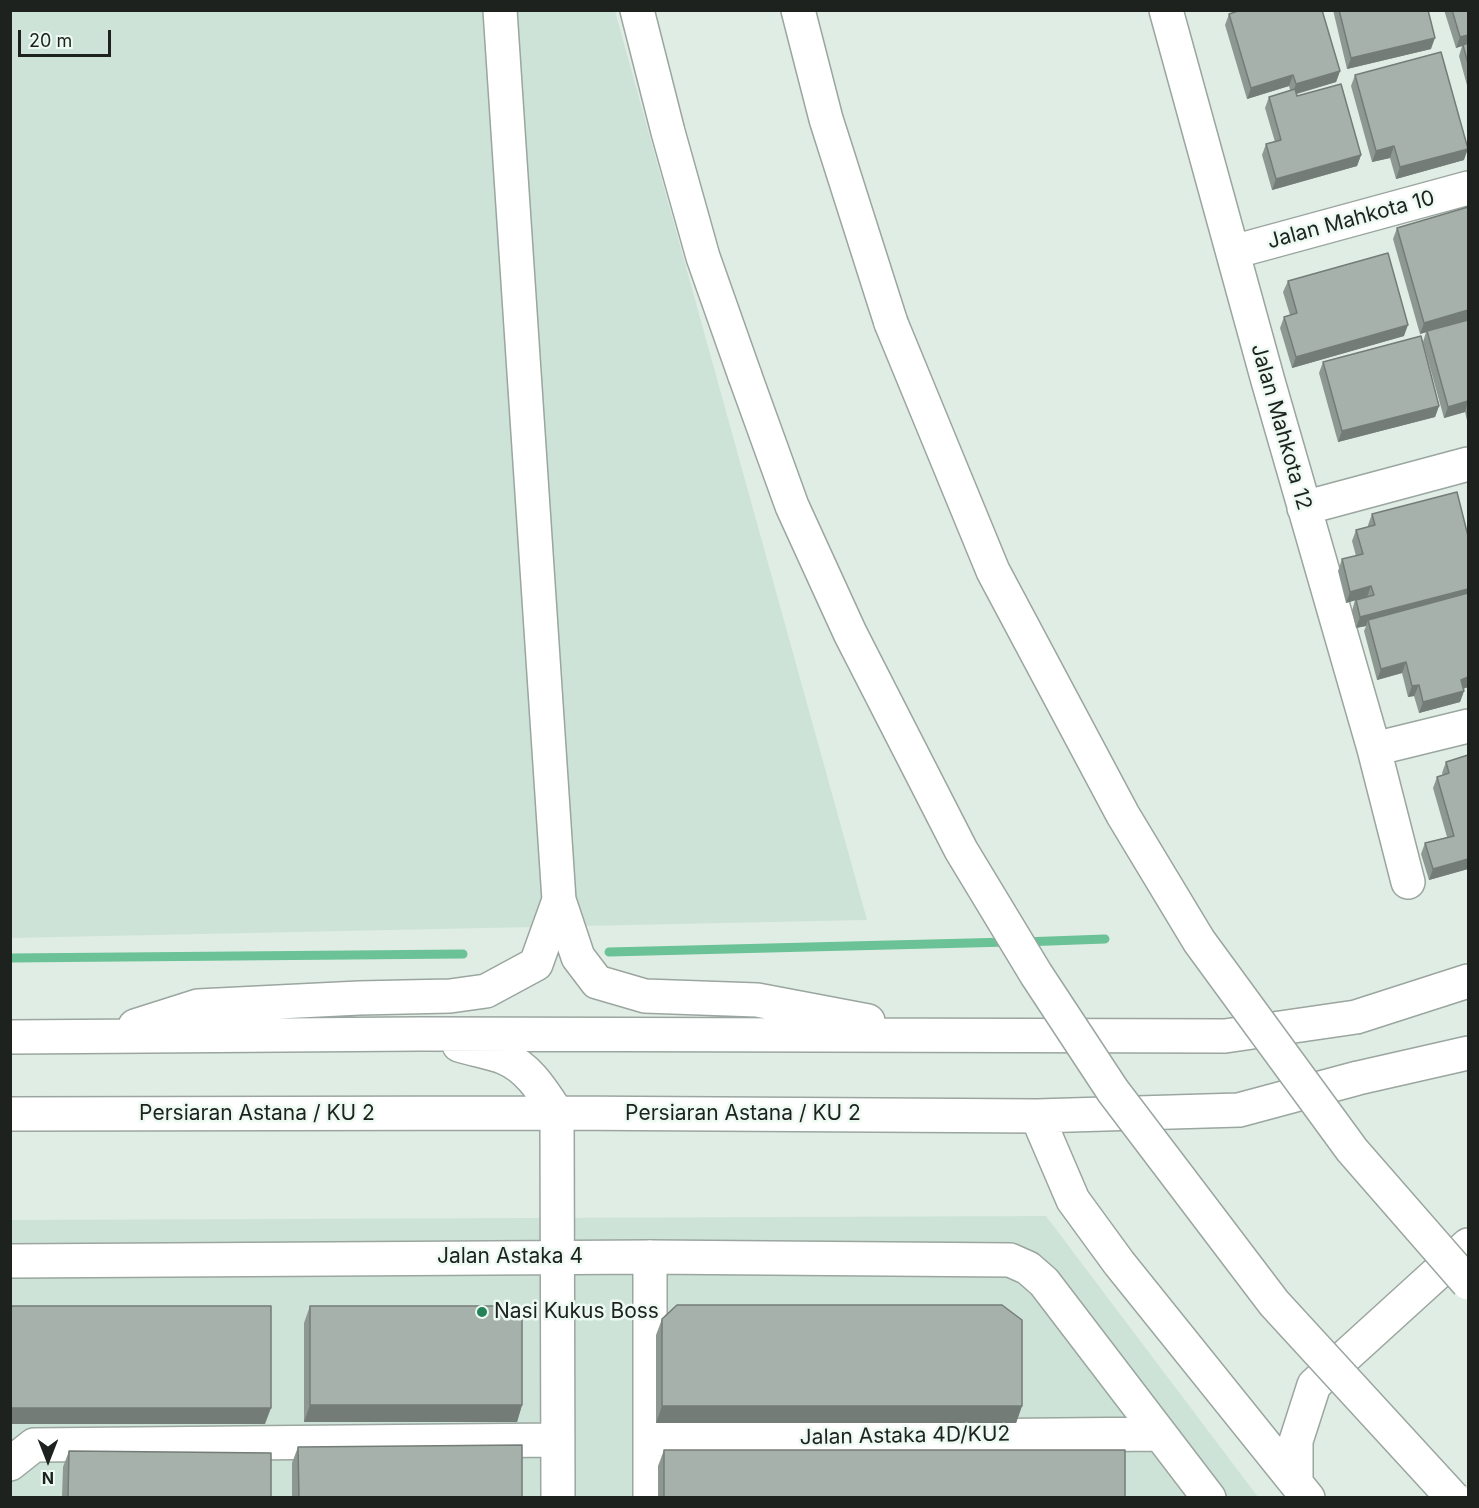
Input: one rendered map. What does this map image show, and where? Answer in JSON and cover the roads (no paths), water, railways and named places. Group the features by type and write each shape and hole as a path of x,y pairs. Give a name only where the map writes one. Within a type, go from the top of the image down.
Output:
{"main road":[{"path":"500,10 559,900 578,957 597,982 645,996 757,999 943,1035"},
{"path":"637,10 703,257 792,506 850,633 961,850 1036,974 1113,1091 1274,1303 1453,1497"},
{"path":"798,10 826,119 891,323 993,571 1128,825 1199,941 1352,1150 1468,1283"},
{"name":"Jalan Mahkota 12","path":"1166,10 1304,508 1374,749 1408,882"},
{"name":"Jalan Mahkota 10","path":"1233,252 1468,188"},
{"path":"1304,508 1468,464"},
{"path":"1374,749 1468,726"},
{"path":"105,1036 198,1006 450,996 486,991 536,964 559,900"},
{"path":"10,1037 420,1034 1225,1036 1356,1017 1468,981"},
{"path":"420,1034 506,1059 522,1068 540,1088 557,1113 558,1497"},
{"name":"Persiaran Astana / KU 2","path":"10,1114 557,1113 1037,1116 1239,1110 1358,1078 1468,1053"},
{"path":"1037,1116 1073,1200 1119,1263 1302,1490"},
{"path":"1302,1490 1296,1441 1314,1385 1468,1245"},
{"name":"Jalan Astaka 4","path":"10,1261 558,1257 1010,1260 1028,1268 1044,1282 1160,1434"},
{"path":"650,1257 650,1497"},
{"path":"1160,1434 1209,1497"},
{"name":"Jalan Astaka 4D/KU2","path":"650,1439 1160,1434"},
{"path":"10,1464 34,1445 558,1440"}],"waterway":[{"path":"1023,942 1105,939"},
{"path":"609,952 1010,942"},
{"path":"10,958 463,954"}],"place":[{"name":"Nasi Kukus Boss","path":"482,1312"}]}
